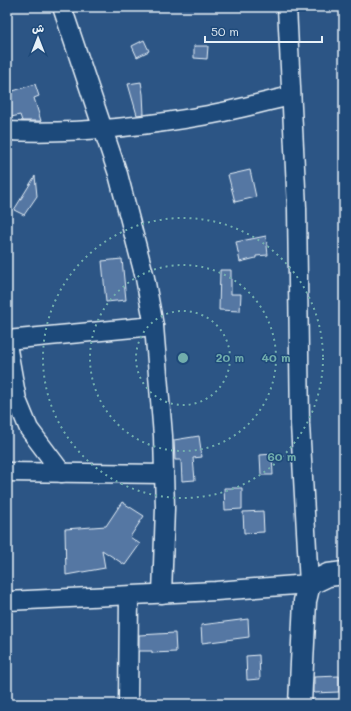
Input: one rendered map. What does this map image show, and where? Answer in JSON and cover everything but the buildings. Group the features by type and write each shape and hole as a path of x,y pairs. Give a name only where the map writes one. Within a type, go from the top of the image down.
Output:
{"street":[{"path":"62,7 118,174 145,278 154,326 164,474 165,508 162,594"},
{"path":"287,7 297,208 300,424 310,584 305,601 300,704"},
{"path":"7,131 37,133 148,125 209,115 291,96"},
{"path":"7,340 154,326"},
{"path":"7,344 16,400 29,428 62,473"},
{"path":"7,472 164,474"},
{"path":"7,601 129,596 310,584 328,575 344,573"},
{"path":"128,704 129,596"}]}
